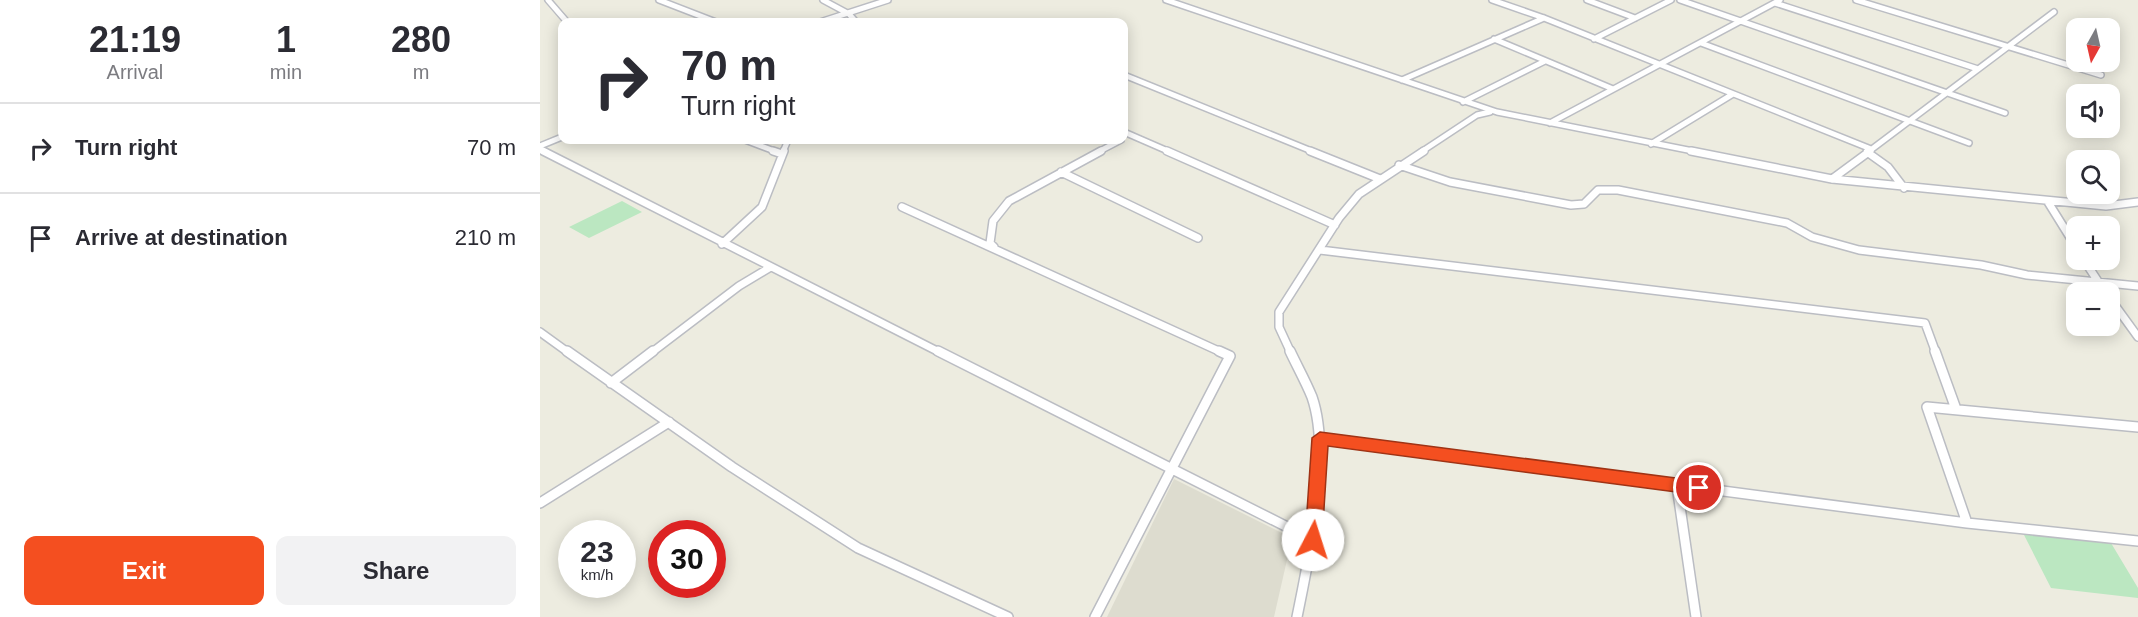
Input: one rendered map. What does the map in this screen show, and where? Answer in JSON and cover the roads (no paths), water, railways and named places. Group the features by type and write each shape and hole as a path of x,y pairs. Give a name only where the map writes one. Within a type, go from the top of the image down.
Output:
{"street":[{"path":"548,0 564,18"},
{"path":"659,0 706,18"},
{"path":"823,0 852,18"},
{"path":"834,18 888,0"},
{"path":"1166,0 1497,112 1832,179 2048,202 2113,206 2138,202"},
{"path":"1492,0 1544,18 1869,151 1888,167 1904,188"},
{"path":"1587,0 1635,18"},
{"path":"1594,39 1671,0"},
{"path":"1680,0 2005,113"},
{"path":"1856,0 2101,75"},
{"path":"1550,123 1778,1 1978,69"},
{"path":"1832,179 2054,12"},
{"path":"1402,80 1544,18"},
{"path":"1494,39 1613,89"},
{"path":"1701,43 1969,143"},
{"path":"1463,102 1545,61"},
{"path":"1128,77 1380,179"},
{"path":"1651,144 1733,94"},
{"path":"1297,617 1313,540 1320,438 1308,386 1278,320 1282,305 1335,225 1359,194 1399,165 1477,115 1497,112"},
{"path":"1128,138 1335,225"},
{"path":"540,148 558,139"},
{"path":"756,144 782,154"},
{"path":"722,244 762,207 786,144"},
{"path":"995,248 990,243 989,236 993,220 1009,201 1110,144"},
{"path":"540,148 769,268 1313,540"},
{"path":"1399,165 1450,182 1571,205 1584,204 1598,189 1617,190 1787,223 1812,237 1859,250 2097,282"},
{"path":"1061,172 1198,238"},
{"path":"2048,202 2066,231"},
{"path":"902,207 1230,356 1095,617"},
{"path":"1320,250 1924,323 1956,410"},
{"path":"611,383 739,286 769,268"},
{"path":"2090,270 2097,282"},
{"path":"2120,284 2138,286"},
{"path":"2120,312 2138,337"},
{"path":"540,332 732,467 858,548 1008,617"},
{"path":"1967,523 1927,407 2138,427"},
{"path":"540,503 669,422"},
{"path":"1320,438 1967,523 2138,541"},
{"path":"1677,486 1696,617"}]}
